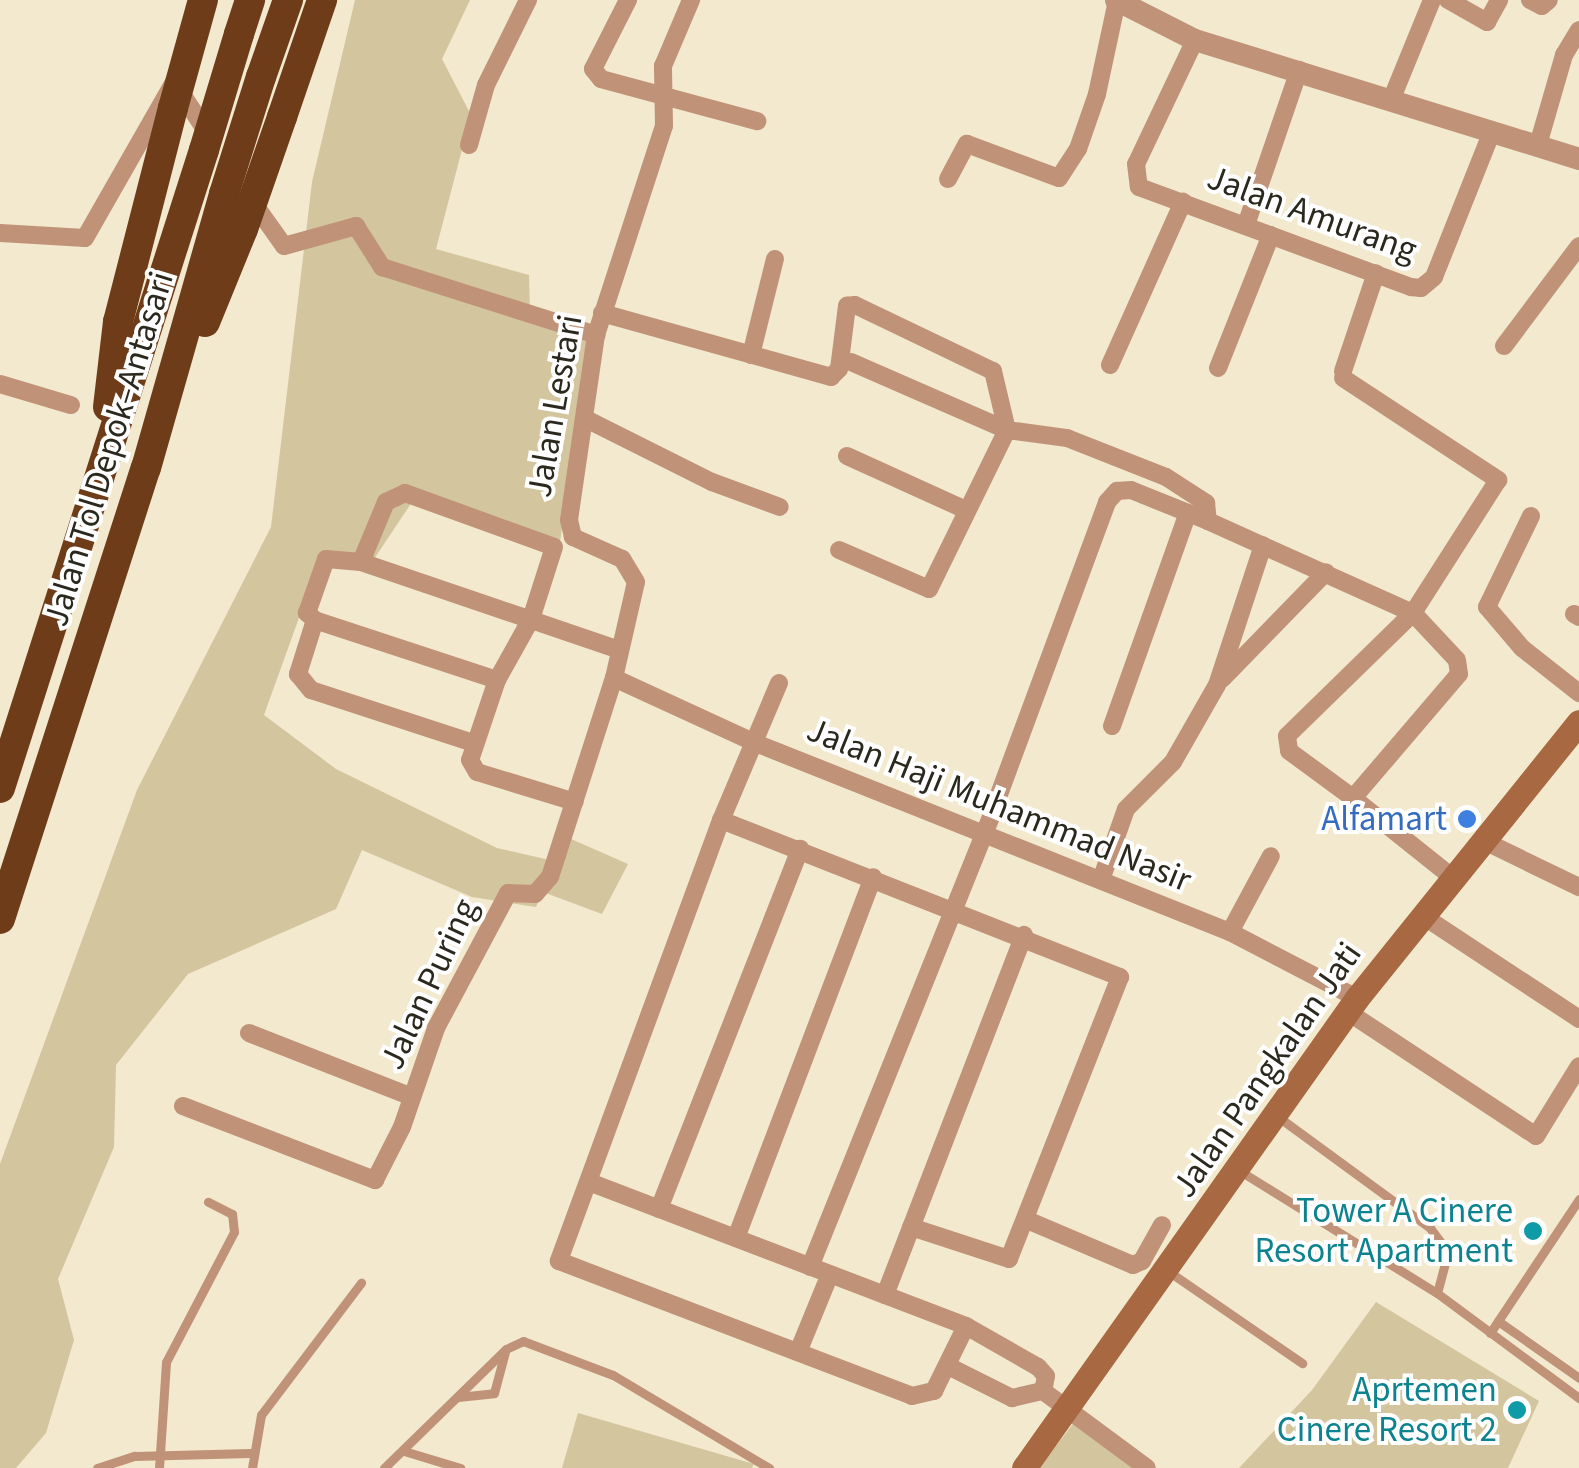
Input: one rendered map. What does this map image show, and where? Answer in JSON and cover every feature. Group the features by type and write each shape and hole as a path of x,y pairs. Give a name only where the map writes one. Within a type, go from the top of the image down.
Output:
{"highway":[{"path":"108,440 114,339 204,0"},
{"name":"Jalan Tol Depok–Antasari","path":"0,788 250,0"},
{"name":"Jalan Tol Depok–Antasari","path":"0,919 146,468 224,194 288,0"},
{"path":"146,468 243,230 322,0"}],"main road":[{"name":"Jalan Pangkalan Jati","path":"1024,1468 1240,1171 1352,1005 1579,722"}],"street":[{"path":"469,145 486,85 528,0"},
{"path":"628,0 594,69 601,79 757,121"},
{"name":"Jalan Lestari","path":"614,678 617,649 634,601 632,569 573,537 569,520 588,420 596,334 664,126 662,66 691,0"},
{"path":"948,179 967,144 1059,178 1078,148 1097,94 1116,0 1194,40 1392,98 1579,159"},
{"path":"1392,98 1434,1 1487,22 1499,0"},
{"path":"1530,0 1542,6 1550,0"},
{"path":"1538,145 1564,55 1579,30"},
{"name":"Jalan Amurang","path":"1194,40 1134,176 1139,187 1411,287 1429,285 1492,130"},
{"path":"1246,225 1298,70"},
{"path":"0,234 85,238 174,82 279,244 356,226 382,267 596,334"},
{"path":"1110,365 1182,202"},
{"path":"1218,368 1271,235"},
{"path":"1504,346 1579,246"},
{"path":"751,355 775,259"},
{"path":"1376,274 1343,374 1498,480 1413,613 1286,736 1290,751 1452,877"},
{"path":"602,313 837,376 844,316 847,306 855,305 993,371 1007,430 928,589 839,550"},
{"path":"852,362 1007,430 1067,438 1166,477 1206,503 1208,521"},
{"path":"0,384 71,404"},
{"path":"588,420 712,482 780,507"},
{"path":"846,456 966,510"},
{"path":"810,1266 984,832 1107,502 1118,491 1130,490 1188,512 1413,613 1457,660 1459,674 1353,798"},
{"path":"361,562 386,502 404,493 554,547 531,619 497,680 470,760 477,772 574,802"},
{"path":"1112,726 1188,512"},
{"path":"1531,516 1489,597 1489,616 1579,693"},
{"path":"1101,880 1126,809 1173,762 1217,684 1263,546"},
{"path":"497,680 315,620 307,613 326,559 361,562 617,649"},
{"path":"1217,684 1326,572"},
{"path":"315,620 298,674 311,690 473,743"},
{"name":"Jalan Haji Muhammad Nasir","path":"614,678 754,742 1230,932 1352,1005 1536,1136 1579,1066"},
{"name":"Jalan Puring","path":"184,1106 368,1181 379,1176 461,977 508,893 534,894 550,877 614,678"},
{"path":"779,683 721,820 560,1260 912,1396 934,1392 966,1326"},
{"path":"721,820 1115,970 1121,983 1016,1250 1002,1260 911,1227"},
{"path":"1482,840 1579,886"},
{"path":"658,1209 800,849"},
{"path":"1230,932 1272,856"},
{"path":"736,1238 873,878"},
{"path":"1423,916 1579,1019"},
{"path":"885,1295 1024,935"},
{"path":"249,1033 412,1097"},
{"path":"588,1182 966,1326 1038,1367 1046,1376 1043,1391"},
{"path":"1027,1220 1132,1265 1142,1262 1162,1225"},
{"path":"798,1352 830,1274"},
{"path":"948,1366 1012,1398 1043,1391 1148,1468"}],"lane":[{"path":"1277,1116 1430,1228 1448,1252 1438,1294"},
{"path":"1240,1171 1438,1294 1576,1398"},
{"path":"1490,1333 1579,1199"},
{"path":"158,1468 166,1362 234,1232 232,1214 208,1202"},
{"path":"1167,1270 1302,1364"},
{"path":"252,1468 250,1453 261,1415 296,1362 347,1310 361,1283"},
{"path":"1498,1321 1579,1378"},
{"path":"384,1468 506,1350 523,1341 546,1346 613,1375 769,1468"},
{"path":"458,1397 494,1393 506,1350"},
{"path":"404,1451 460,1468"},
{"path":"97,1468 158,1456 250,1453"}],"shaded area":[{"path":"355,0 470,0 442,59 471,115 436,249 529,275 530,315 589,339 559,549 416,496 368,568 323,551 264,715 336,769 497,848 554,861 562,835 628,864 602,914 543,892 536,907 472,897 362,850 336,909 188,974 116,1065 114,1147 58,1279 74,1340 46,1433 16,1468 0,1468 0,1164 137,790 271,527 312,182"},
{"path":"1376,1302 1539,1401 1508,1468 1239,1468 1312,1390"},
{"path":"578,1413 754,1464 752,1468 562,1468"},
{"path":"1076,1420 1155,1468 1039,1468"}],"place":[{"name":"Alfamart","path":"1467,819"},
{"name":"Tower A Cinere Resort Apartment","path":"1533,1231"},
{"name":"Aprtemen Cinere Resort 2","path":"1517,1410"}]}
